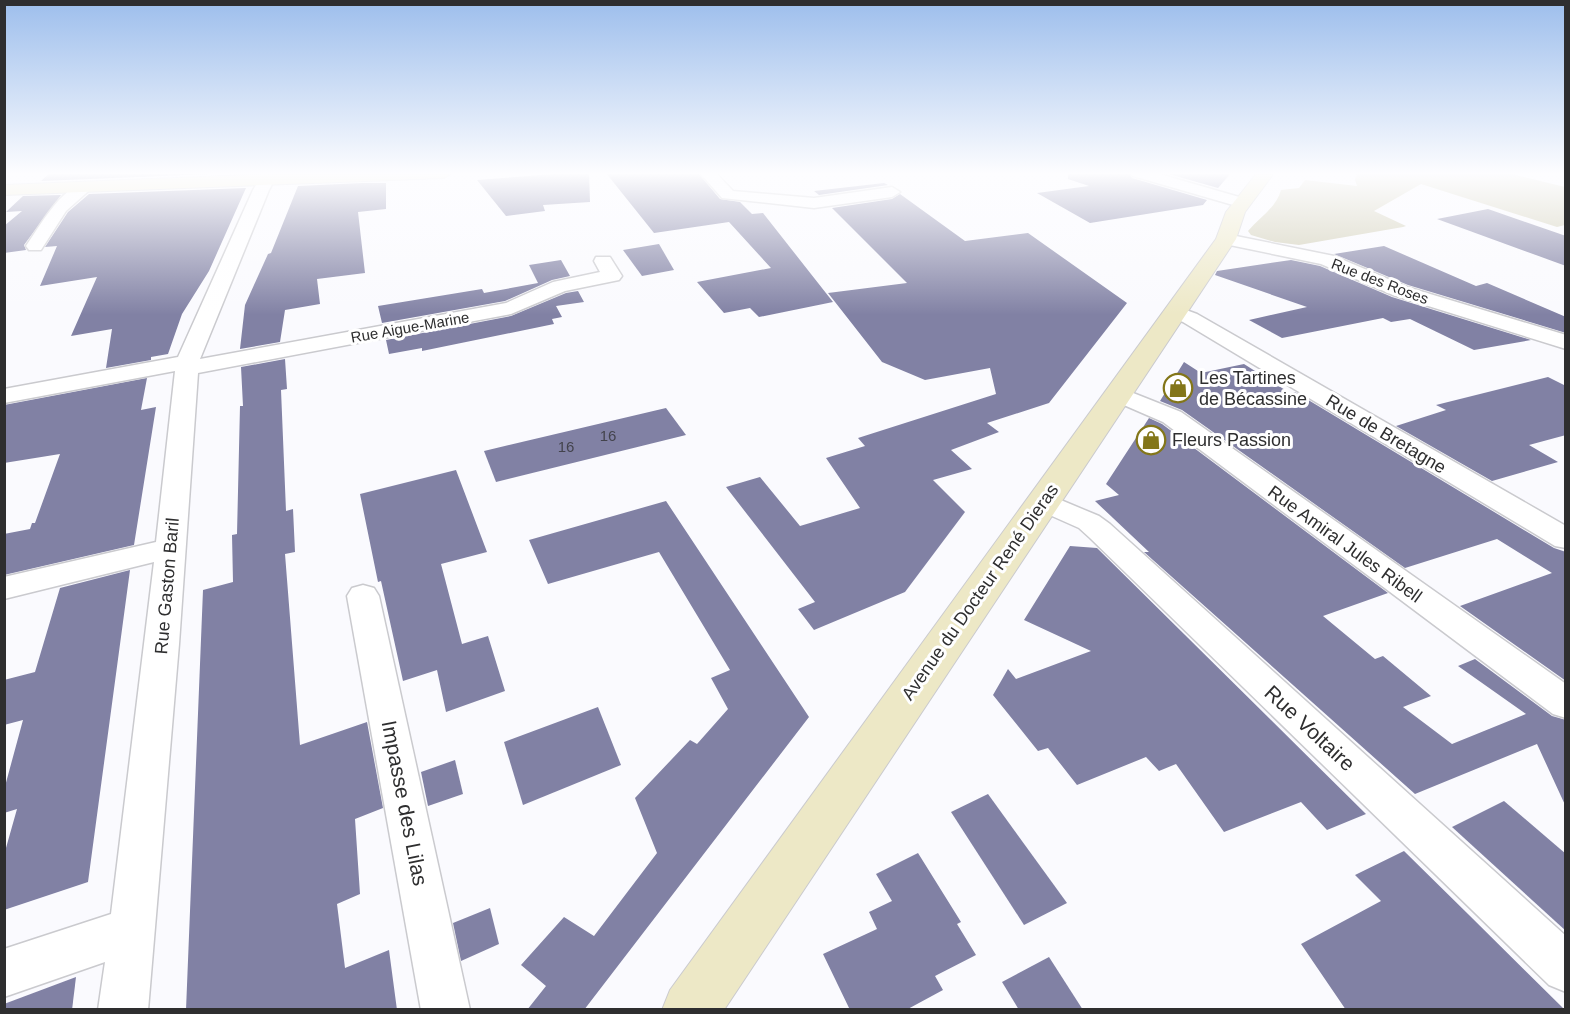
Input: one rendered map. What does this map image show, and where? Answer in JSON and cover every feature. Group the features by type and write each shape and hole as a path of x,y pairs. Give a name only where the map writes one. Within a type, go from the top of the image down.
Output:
{"main road":[{"name":"Avenue du Docteur René Dieras","path":"690,1010 1226,239 1231,220"}],"street":[{"path":"35,246 52,220"},
{"name":"Rue Gaston Baril","path":"123,1010 171,548 187,365 250,220"},
{"name":"Rue des Roses","path":"1226,239 1327,260 1400,291 1566,343"},
{"name":"Rue Aigue-Marine","path":"187,365 510,308 560,286 612,276 603,261"},
{"name":"Rue de Bretagne","path":"1175,312 1200,324 1566,539"},
{"path":"4,396 187,365"},
{"name":"Rue Amiral Jules Ribell","path":"1118,394 1172,417 1566,704"},
{"name":"Rue Voltaire","path":"1044,502 1089,522 1100,531 1566,968"},
{"path":"4,588 171,548"},
{"name":"Impasse des Lilas","path":"363,596 446,1010"},
{"path":"4,973 130,930"}],"shaded area":[{"path":"1259,220 1394,220 1406,226 1299,245 1275,242 1251,235 1248,231"},
{"path":"1536,220 1565,220 1565,225 1557,227"}],"building":[{"path":"11,220 42,220 24,245 26,250 4,253 4,226"},
{"path":"63,220 232,220 209,271 182,314 168,354 151,357 151,360 106,368 112,329 71,336 97,277 40,286 57,246 45,247"},
{"path":"284,220 359,220 365,273 317,279 320,304 285,310 280,342 240,349 245,305 268,254 271,253"},
{"path":"644,220 769,220 833,302 759,317 750,308 724,313 697,282 771,268 729,222 654,233"},
{"path":"844,220 936,220 965,241 1028,233 1127,303 1049,403 987,423 999,432 951,450 972,469 933,480 965,512 905,592 814,630 798,609 815,602 726,487 760,477 800,526 860,508 826,458 865,446 858,438 996,394 990,368 925,380 882,362 828,293 907,283"},
{"path":"1085,220 1107,220 1090,223"},
{"path":"1441,220 1521,220 1566,236 1566,266"},
{"path":"659,244 674,270 642,276 623,250"},
{"path":"1384,246 1476,286 1487,283 1566,317 1566,333 1408,285 1334,254"},
{"path":"561,260 570,276 552,280 505,301 382,323 378,306 482,289 484,293 538,283 529,265"},
{"path":"1291,260 1320,266 1392,297 1531,340 1474,350 1410,319 1391,322 1383,318 1282,338 1249,320 1307,307 1215,275 1217,271"},
{"path":"578,291 584,302 556,306 562,317 552,319 554,324 422,351 422,348 389,354 386,340 511,316 566,293"},
{"path":"285,359 287,389 281,390 286,511 293,509 295,552 285,554 300,745 367,722 383,808 355,819 360,894 337,904 345,968 389,950 397,1010 186,1010 203,590 233,582 232,535 237,534 240,406 243,406 241,367"},
{"path":"1184,362 1201,373 1244,364 1290,393 1295,392 1554,548 1566,552 1566,681 1460,606 1552,573 1497,539 1405,568 1182,410 1160,401"},
{"path":"1548,377 1566,386 1566,435 1529,445 1558,462 1492,481 1396,426 1446,410 1436,405"},
{"path":"147,378 141,410 156,407 134,545 4,575 4,534 30,529 32,523 35,523 60,454 4,463 4,405"},
{"path":"666,408 686,435 496,482 484,451"},
{"path":"1149,418 1162,424 1388,593 1323,616 1375,659 1383,656 1431,696 1403,707 1452,744 1526,714 1458,666 1475,659 1552,716 1566,720 1566,807 1537,744 1415,794 1144,552 1149,552 1095,501 1119,495 1106,484"},
{"path":"456,470 487,552 441,564 462,644 488,636 505,691 446,712 437,670 403,681 381,581 378,582 360,494"},
{"path":"666,501 809,717 584,1010 527,1010 546,986 521,965 564,917 594,936 657,853 635,798 690,740 697,744 728,709 711,678 730,670 659,552 548,584 529,540"},
{"path":"1070,546 1097,548 1366,814 1327,830 1301,802 1224,832 1176,764 1159,771 1146,757 1077,785 1048,748 1038,751 993,695 1008,669 1016,679 1091,651 1024,620"},
{"path":"130,570 88,882 4,910 4,855 17,809 4,813 4,790 23,720 4,725 4,680 35,672 60,588"},
{"path":"598,707 621,765 523,805 504,742"},
{"path":"455,760 463,794 428,806 421,772"},
{"path":"988,794 1067,903 1024,925 951,812"},
{"path":"1504,801 1566,854 1566,931 1452,827"},
{"path":"1404,851 1565,1010 1346,1010 1301,944 1381,901 1355,875"},
{"path":"918,853 961,922 957,924 976,955 935,976 943,990 906,1010 850,1010 823,954 877,929 869,912 892,901 876,874"},
{"path":"490,908 499,944 461,961 453,923"},
{"path":"1049,957 1083,1010 1019,1010 1002,982"},
{"path":"76,977 72,1010 4,1010 4,1004"}],"place":[{"name":"Les Tartines de Bécassine","path":"1178,388"},
{"name":"Fleurs Passion","path":"1151,440"}]}
